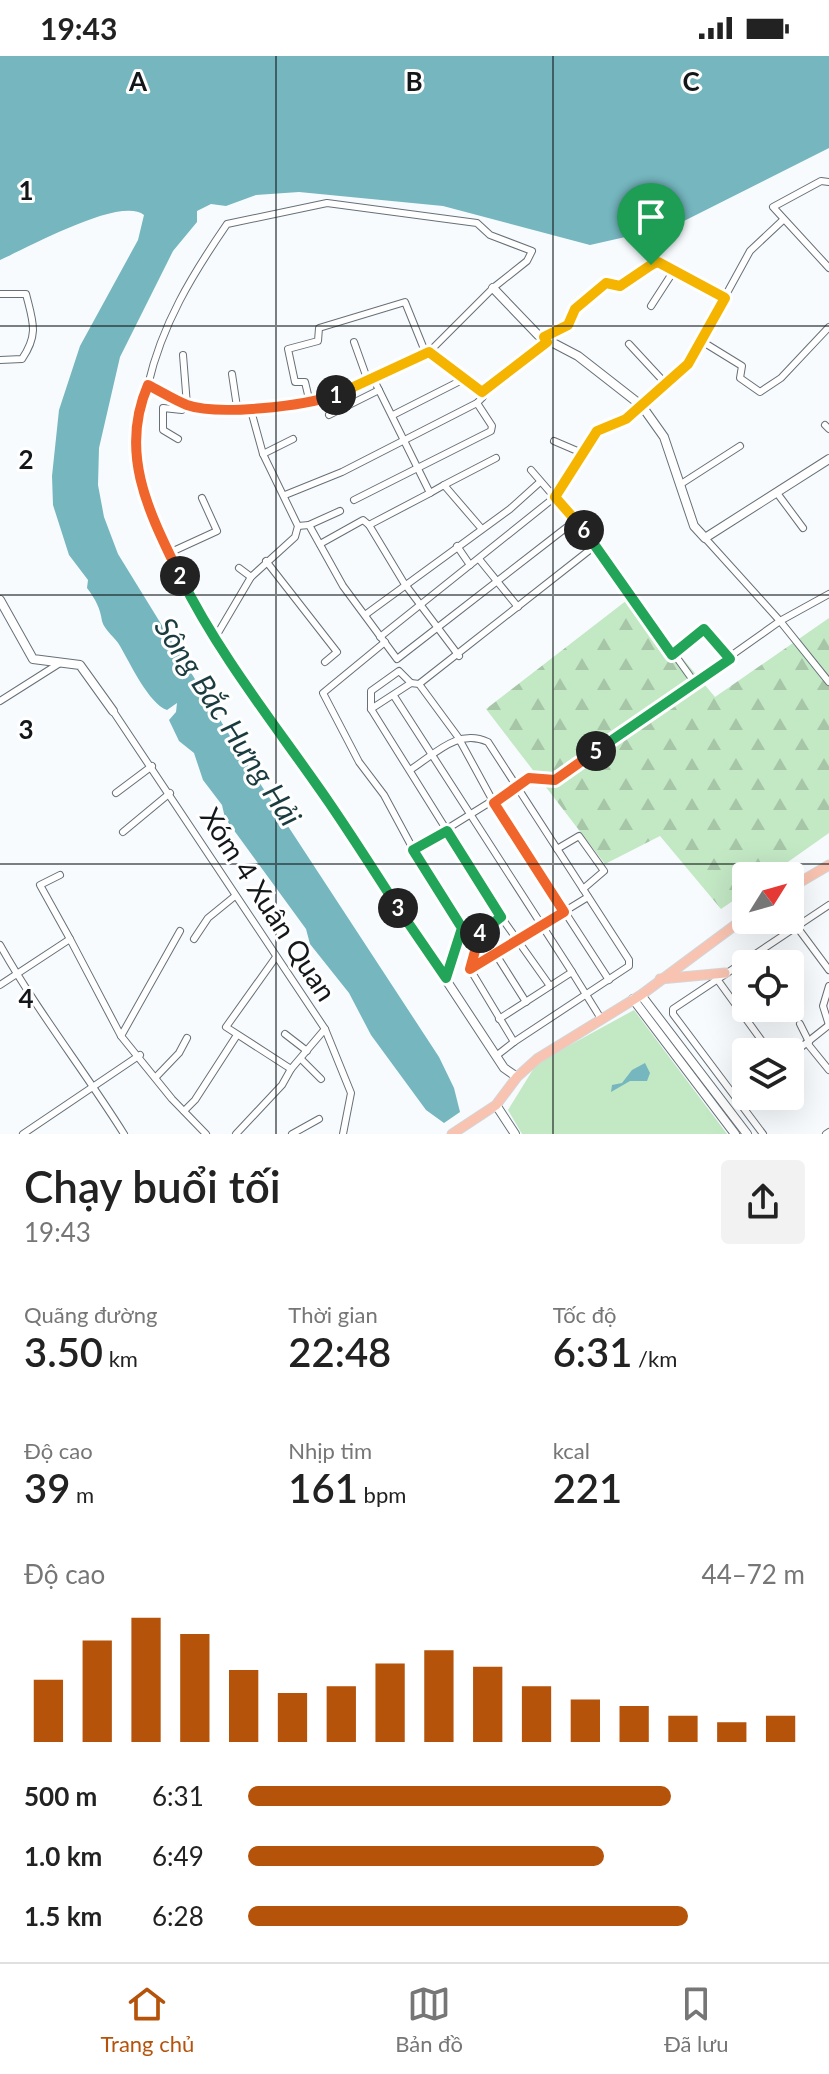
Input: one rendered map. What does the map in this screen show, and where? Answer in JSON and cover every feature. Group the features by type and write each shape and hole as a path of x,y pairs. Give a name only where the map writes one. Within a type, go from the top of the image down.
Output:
{"main road":[{"path":"804,880 829,865"},
{"path":"452,1134 493,1108 517,1077 537,1059 600,1017 637,997 732,927"},
{"path":"660,979 721,976"}],"street":[{"path":"829,182 821,181 773,207 829,268"},
{"path":"148,385 186,405 211,410 310,403 428,353 493,288 527,261 532,251 490,235 477,223 327,203 227,224 176,303 155,355 140,403 135,456 151,516 199,615 266,718 329,802 496,1056 517,1077"},
{"path":"446,978 462,928 413,850 384,795 359,762 323,693 420,606 555,497 567,484 597,431 621,422 688,364 703,342 750,251 783,220"},
{"path":"482,392 545,339 568,325 575,309 607,283 620,286 656,261 725,298"},
{"path":"651,306 673,272"},
{"path":"493,288 538,335 578,356 642,406 664,437 694,526 780,621 829,682"},
{"path":"0,294 26,294 33,320 34,342 22,359 0,360"},
{"path":"310,403 305,382 295,382 288,349 318,341 319,328 405,302 428,353 482,392"},
{"path":"703,342 742,366 740,378 760,392 768,390 829,327"},
{"path":"354,342 370,380 393,415 430,493"},
{"path":"629,344 666,384"},
{"path":"178,439 163,430 163,408 182,410 186,405 183,355"},
{"path":"232,374 237,407"},
{"path":"393,415 464,379"},
{"path":"329,415 379,390"},
{"path":"285,495 405,441 477,403 483,397 482,392"},
{"path":"354,500 491,431 477,403"},
{"path":"215,638 251,577 295,537 298,526 263,454 250,407"},
{"path":"263,454 293,439"},
{"path":"554,441 582,453"},
{"path":"681,484 740,446"},
{"path":"369,525 496,458"},
{"path":"705,538 829,459"},
{"path":"531,470 596,545 695,683"},
{"path":"365,615 540,482"},
{"path":"444,485 481,528"},
{"path":"777,493 803,528"},
{"path":"202,498 220,539"},
{"path":"298,526 309,525 340,511"},
{"path":"320,544 363,520 420,606 459,656"},
{"path":"397,659 499,583 576,520"},
{"path":"309,525 343,586 397,659 399,671 411,683 419,684 459,656 596,545"},
{"path":"169,553 217,531"},
{"path":"457,546 470,565"},
{"path":"479,559 518,607"},
{"path":"266,561 337,652 325,662"},
{"path":"239,568 251,577"},
{"path":"413,850 534,777 547,782 561,776 780,621 829,594"},
{"path":"0,600 41,675"},
{"path":"672,655 704,629 730,659"},
{"path":"33,659 80,665 113,711"},
{"path":"0,701 60,663"},
{"path":"399,671 371,691 371,709 501,917 550,986"},
{"path":"371,709 411,683"},
{"path":"419,684 458,737 494,803 609,980"},
{"path":"394,696 600,1017"},
{"name":"Xóm 4 Xuân Quan","path":"113,711 325,1029 351,1093 343,1134"},
{"path":"410,770 458,737 472,736 488,742 629,960 629,966 496,1056"},
{"path":"116,793 152,766"},
{"path":"123,832 170,793"},
{"path":"557,849 579,836 604,871 583,889"},
{"path":"60,875 40,885 121,1036 206,1134"},
{"path":"194,939 208,918 235,896"},
{"path":"470,969 588,897"},
{"path":"804,922 829,905"},
{"path":"501,917 478,934 470,969 514,1042"},
{"path":"121,1036 180,931"},
{"path":"732,1093 673,1014 677,1005 786,934"},
{"path":"802,934 829,970"},
{"path":"0,985 70,939"},
{"path":"0,945 69,1056 95,1087 124,1134"},
{"path":"495,953 526,1002"},
{"path":"276,957 226,1027 291,1069"},
{"path":"499,1019 572,972"},
{"path":"721,976 761,1038"},
{"path":"804,1045 829,1025 823,1006 829,986"},
{"path":"637,997 735,1134"},
{"path":"637,997 747,1134"},
{"path":"800,1024 808,1042 829,1070"},
{"path":"236,1134 282,1085 291,1069 325,1029"},
{"path":"285,1034 307,1051"},
{"path":"184,1111 195,1100 237,1035"},
{"path":"156,1077 179,1053 187,1038"},
{"path":"23,1134 140,1055"},
{"path":"301,1059 321,1079"},
{"path":"493,1108 515,1134"},
{"path":"745,1110 763,1134"},
{"path":"292,1134 319,1119"}],"green space":[{"path":"631,597 715,697 829,618 829,833 788,862 732,862 732,902 721,909 660,836 605,864 486,709"},
{"path":"634,1010 727,1134 522,1134 508,1110 537,1063"}],"water":[{"path":"0,56 829,56 829,148 674,226 590,245 443,206 299,192 256,195 226,206 211,204 197,211 197,222 173,251 120,357 99,448 98,485 104,517 118,554 246,762 439,1057 454,1088 460,1112 444,1123 426,1110 371,1035 349,993 310,944 306,929 225,818 222,805 203,780 194,753 179,741 169,720 176,712 177,703 167,710 147,692 103,624 97,604 87,588 88,580 69,555 53,505 52,476 59,410 80,346 138,240 144,215 132,211 115,212 95,218 0,260"},
{"path":"645,1063 650,1073 647,1081 630,1081 611,1092 612,1085 622,1083 632,1070"}],"route":[{"path":"656,261 725,298 695,356 626,419 597,431 582,452 567,484 555,497 596,545 672,655 704,629 730,659 561,776 551,782 529,778 494,803 564,912 470,969 478,934 501,917 447,831 413,850 462,928 446,978 329,802 266,718 199,615 151,516 139,480 135,456 140,403 148,385 187,405 211,410 316,402 343,393 429,352 482,392 547,342 544,337 568,325 575,309 606,283 620,286 651,265 656,261"}],"water label":[{"name":"Sông Bắc Hưng Hải","path":"229,721"}]}
